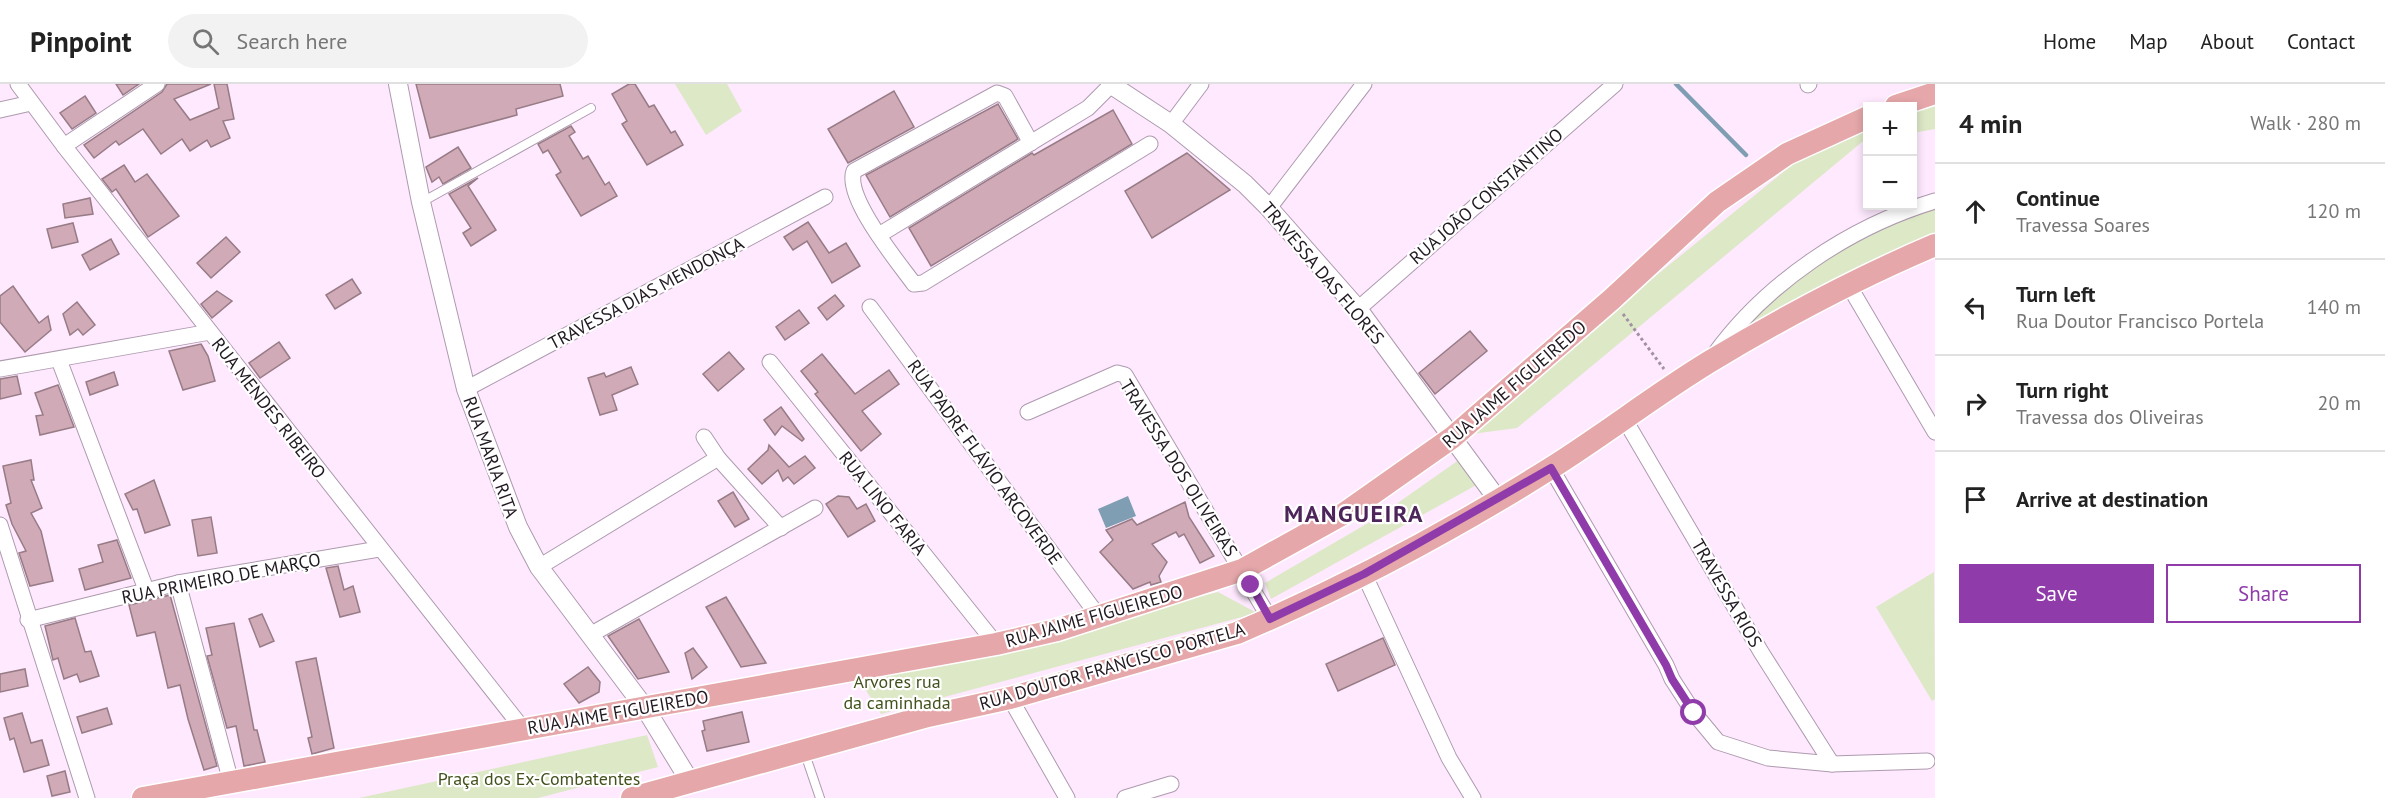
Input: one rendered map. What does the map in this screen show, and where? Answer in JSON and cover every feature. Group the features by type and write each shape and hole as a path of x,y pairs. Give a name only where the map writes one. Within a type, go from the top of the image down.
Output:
{"main road":[{"path":"1908,102 1935,93"},
{"name":"RUA JAIME FIGUEIREDO","path":"143,798 996,644 1058,630 1242,570 1345,513 1453,437 1612,299 1717,202 1754,175 1803,145 1863,119"},
{"name":"RUA DOUTOR FRANCISCO PORTELA","path":"632,798 928,716 1010,698 1238,633 1364,574 1498,500 1625,420 1708,362 1848,284 1935,245"}],"street":[{"name":"RUA MENDES RIBEIRO","path":"18,84 379,549 523,729"},
{"path":"64,146 157,84"},
{"name":"RUA MARIA RITA","path":"398,84 421,202 466,389 518,527 539,567 645,708 691,783"},
{"path":"879,235 1088,108 1110,84"},
{"name":"TRAVESSA DAS FLORES","path":"1110,84 1171,124 1245,184 1269,207 1358,309 1498,500"},
{"path":"1171,124 1202,84"},
{"path":"1269,207 1364,84"},
{"name":"RUA JOÃO CONSTANTINO","path":"1358,309 1615,84"},
{"path":"1031,143 1005,96 997,93 854,171 851,179 853,188 879,235 915,284 923,283 1150,144"},
{"path":"0,110 31,103"},
{"name":"TRAVESSA DIAS MENDONÇA","path":"466,389 825,197"},
{"path":"1708,362 1753,307 1774,289 1839,243 1902,211 1935,201"},
{"path":"1848,284 1935,432"},
{"name":"RUA PADRE FLÁVIO ARCOVERDE","path":"870,307 1099,617"},
{"path":"0,369 210,332"},
{"path":"59,360 147,592"},
{"name":"RUA LINO FARIA","path":"770,362 996,644"},
{"name":"TRAVESSA DOS OLIVEIRAS","path":"1028,412 1117,373 1125,375 1270,619"},
{"name":"TRAVESSA RIOS","path":"1625,420 1761,652 1832,764"},
{"path":"704,437 718,458 781,528"},
{"path":"539,567 718,458"},
{"path":"1551,468 1672,679 1718,742 1768,758 1832,764 1927,761"},
{"path":"590,635 815,508"},
{"path":"0,525 28,620 87,798"},
{"name":"RUA PRIMEIRO DE MARÇO","path":"28,620 178,583 379,549"},
{"path":"1364,574 1449,758 1473,798"},
{"path":"178,583 231,782"},
{"path":"1010,698 1067,798"},
{"path":"1125,798 1171,784"}],"lane":[{"path":"421,202 591,108"},
{"path":"804,750 820,798"}],"path":[{"path":"1612,299 1676,385"}],"green space":[{"path":"675,84 727,84 742,111 706,135"},
{"path":"1935,102 1935,129 1917,132 1917,109"},
{"path":"1863,132 1863,142 1517,428 1472,434 1631,296 1798,160"},
{"path":"1935,207 1935,236 1734,342 1755,312 1817,264 1887,226"},
{"path":"1463,457 1480,483 1271,599 1265,583 1375,519"},
{"path":"1934,572 1935,699 1932,701 1876,607"},
{"name":"Arvores rua da caminhada","path":"1218,592 1257,613 881,714 860,681"},
{"name":"Praça dos Ex-Combatentes","path":"647,735 658,767 538,798 359,798"}],"water":[{"path":"1128,496 1136,516 1106,528 1098,509"}],"building":[{"path":"116,84 139,84 123,95"},
{"path":"167,84 211,84 174,99 190,120 219,108 214,84 227,84 234,119 223,121 230,138 211,147 207,140 190,151 182,139 161,154 143,129 119,145 116,141 94,158 84,145 162,92"},
{"path":"416,84 560,84 563,96 516,109 517,115 430,138"},
{"path":"629,84 635,84 649,107 654,105 671,133 675,131 683,145 647,165 622,124 627,121 612,94"},
{"path":"894,91 914,127 848,163 828,129"},
{"path":"85,96 96,113 72,129 60,113"},
{"path":"998,104 1018,139 890,217 866,175"},
{"path":"1113,110 1132,144 931,266 909,228 1032,153 1034,155"},
{"path":"571,126 575,132 569,136 583,159 588,156 605,185 609,182 617,196 581,216 556,175 561,172 548,150 543,153 538,144"},
{"path":"458,147 471,168 443,184 439,177 432,182 426,167"},
{"path":"1187,153 1230,190 1152,238 1125,191"},
{"path":"124,165 135,182 147,174 179,216 148,237 116,189 112,192 102,179"},
{"path":"478,178 468,186 496,230 471,246 463,233 471,228 449,194"},
{"path":"90,198 93,214 65,218 63,204"},
{"path":"808,222 829,253 846,243 860,266 832,283 807,241 793,250 784,237"},
{"path":"73,223 78,242 52,248 47,229"},
{"path":"226,237 240,252 211,278 197,263"},
{"path":"111,239 119,254 90,270 82,255"},
{"path":"352,279 361,293 335,309 326,295"},
{"path":"13,286 39,323 48,316 51,330 25,352 0,322 0,296"},
{"path":"217,291 232,301 212,318 201,304"},
{"path":"835,295 844,306 827,320 818,308"},
{"path":"77,302 95,325 83,335 78,329 70,335 63,314"},
{"path":"799,310 809,323 785,340 776,327"},
{"path":"1470,331 1487,351 1435,394 1419,373"},
{"path":"279,342 290,358 260,378 249,363"},
{"path":"201,344 208,356 215,381 183,390 169,351"},
{"path":"729,352 744,369 718,391 703,374"},
{"path":"822,354 855,394 889,370 899,384 862,411 881,434 861,451 815,394 818,392 801,371"},
{"path":"631,367 638,384 612,395 617,410 600,415 588,378 604,373 606,377"},
{"path":"114,372 118,385 90,395 86,382"},
{"path":"17,376 21,394 0,399 0,379"},
{"path":"58,385 74,427 40,435 36,416 43,415 35,393"},
{"path":"781,407 804,439 802,441 782,426 775,435 764,420"},
{"path":"769,445 789,467 805,456 815,468 794,484 788,477 783,481 778,470 762,484 748,469 768,450"},
{"path":"31,460 34,480 31,480 42,508 31,513 41,531 53,581 30,586 19,553 26,551 12,524 6,505 11,503 3,466"},
{"path":"154,480 170,525 145,533 137,509 133,510 125,494"},
{"path":"733,492 749,519 735,527 718,501"},
{"path":"838,496 849,497 857,509 866,504 875,521 848,537 826,504"},
{"path":"1185,502 1189,517 1214,556 1200,563 1184,534 1179,537 1176,532 1152,544 1167,562 1159,576 1161,582 1151,585 1150,582 1133,589 1100,552 1113,540 1106,530 1132,519 1137,525"},
{"path":"211,517 217,553 198,556 192,520"},
{"path":"117,540 131,578 85,590 79,569 103,562 98,545"},
{"path":"338,566 344,590 353,586 360,612 340,617 326,568"},
{"path":"170,595 217,766 204,770 180,685 168,688 155,632 137,636 129,605"},
{"path":"726,597 766,663 741,667 706,607"},
{"path":"262,614 274,641 260,647 249,619"},
{"path":"75,618 85,652 91,651 99,676 80,682 77,674 64,679 58,658 53,660 45,626"},
{"path":"639,619 669,672 638,679 608,636"},
{"path":"234,623 254,730 257,730 265,762 244,766 236,726 227,728 207,656 212,655 206,628"},
{"path":"1383,638 1395,665 1338,691 1326,664"},
{"path":"693,648 707,667 692,679 685,653"},
{"path":"316,658 334,748 312,754 308,738 312,737 296,662"},
{"path":"588,667 600,682 599,692 579,703 564,684"},
{"path":"25,669 28,686 0,692 0,674"},
{"path":"107,708 112,724 82,733 77,717"},
{"path":"742,712 749,742 707,751 702,731 705,730 703,721"},
{"path":"22,713 31,743 42,740 49,765 24,772 14,738 10,740 4,718"},
{"path":"65,771 70,792 52,796 47,776"}],"waterway":[{"path":"1676,84 1746,155"}],"district":[{"name":"MANGUEIRA","path":"1354,513"}],"route":[{"path":"1251,585 1270,619 1364,574 1551,468 1672,679 1694,713"}]}
